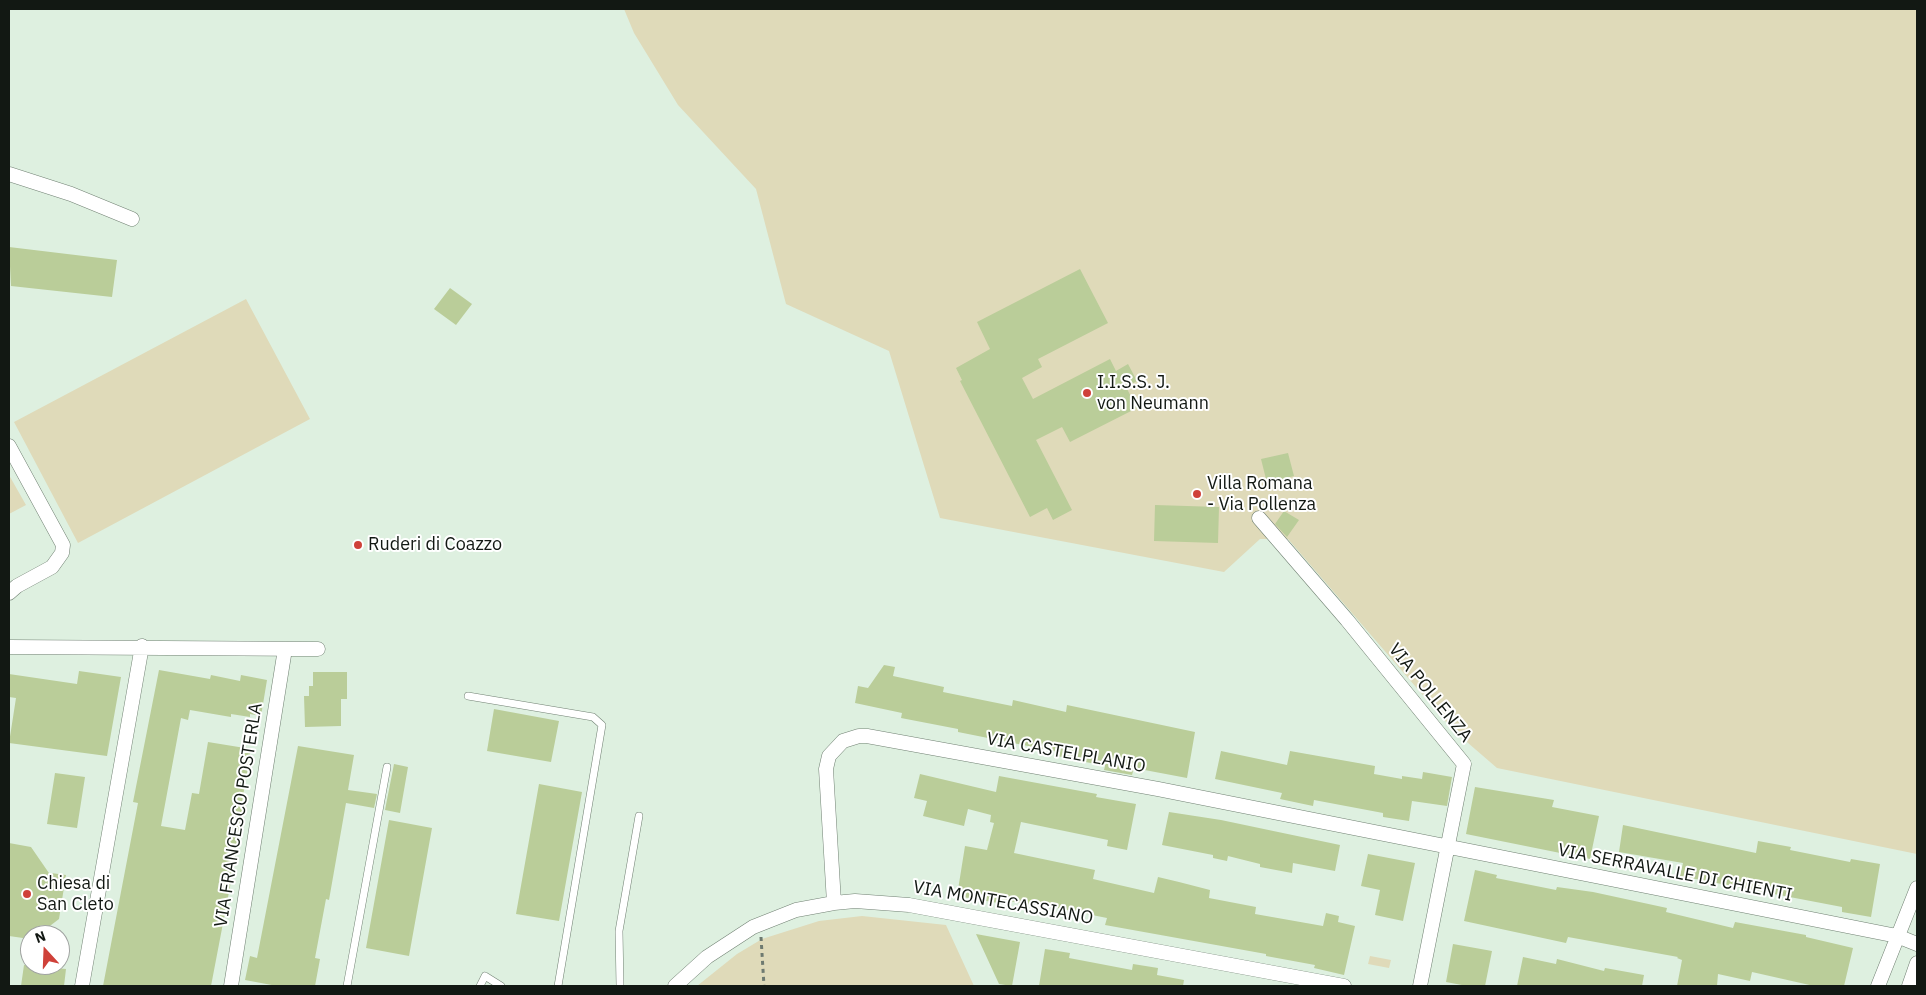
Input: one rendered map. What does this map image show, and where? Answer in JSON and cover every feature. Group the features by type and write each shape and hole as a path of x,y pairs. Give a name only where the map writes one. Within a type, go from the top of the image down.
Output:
{"street":[{"path":"9,174 71,194 132,219"},
{"path":"9,446 63,545 62,553 52,567 17,586 9,593"},
{"name":"VIA POLLENZA","path":"1259,518 1341,613 1464,764 1446,847 1420,986"},
{"path":"82,986 142,646"},
{"path":"9,647 142,646 318,649"},
{"name":"VIA FRANCESCO POSTERLA","path":"231,986 284,649"},
{"name":"VIA CASTELPLANIO","path":"834,903 826,768 829,756 836,746 843,741 859,736 1158,789 1446,847"},
{"name":"VIA SERRAVALLE DI CHIENTI","path":"1446,847 1897,936 1917,944"},
{"path":"1878,986 1917,888"},
{"name":"VIA MONTECASSIANO","path":"675,986 707,957 753,927 796,910 834,903 878,902 909,905 1344,986"},
{"path":"1909,986 1917,963"}],"lane":[{"path":"468,696 593,717 602,725 558,986"},
{"path":"347,986 387,767"},
{"path":"620,986 620,931 638,816"},
{"path":"480,986 485,976 501,986"}],"path":[{"path":"762,937 764,986"}],"shaded area":[{"path":"624,9 1917,9 1917,854 1497,768 1453,730 1288,539 1260,539 1224,572 940,518 889,351 786,304 756,189 678,105 634,33"},
{"path":"246,299 310,419 78,543 14,422"},
{"path":"9,475 26,505 9,514"},
{"path":"862,916 946,925 974,986 697,986 737,954 762,939 819,921"},
{"path":"1370,956 1391,960 1389,968 1368,964"}],"building":[{"path":"9,247 117,260 112,297 11,286"},
{"name":"I.I.S.S. J. von Neumann","path":"1080,269 1108,323 1038,359 1042,367 1022,378 1033,399 1110,359 1116,371 1128,364 1137,381 1126,387 1137,408 1070,442 1062,427 1036,440 1072,510 1053,520 1047,508 1030,517 960,381 962,380 956,368 990,349 977,322"},
{"path":"450,288 472,304 456,325 434,309"},
{"path":"1288,453 1294,476 1267,483 1261,459"},
{"path":"1155,505 1219,507 1218,543 1154,541"},
{"path":"1284,511 1299,520 1287,537 1275,524"},
{"path":"884,665 895,667 893,676 944,687 943,692 1012,706 1013,700 1066,712 1067,705 1195,732 1187,778 1134,768 1132,775 1104,770 1105,766 1057,756 1058,752 958,732 958,729 901,718 902,713 855,703 858,686 868,688"},
{"path":"159,670 210,679 211,675 240,681 241,675 267,680 261,716 250,714 250,717 231,714 231,717 190,710 188,720 181,718 161,826 185,830 192,793 199,794 208,742 251,749 242,802 246,803 211,986 103,986 138,803 133,802"},
{"path":"79,671 121,677 107,756 9,743 16,698 9,697 9,674 77,684"},
{"path":"313,672 347,672 347,699 341,699 341,726 305,727 304,696 309,696 309,686 313,686"},
{"path":"494,709 559,721 551,762 487,751"},
{"path":"298,746 354,755 348,790 377,794 374,808 346,803 329,900 326,899 315,958 320,959 315,986 277,986 245,980 250,956 257,958"},
{"path":"1221,751 1287,765 1290,751 1375,766 1374,774 1402,779 1402,776 1422,779 1423,772 1452,777 1447,806 1412,801 1409,821 1383,817 1383,813 1314,800 1313,806 1280,799 1282,793 1215,779"},
{"path":"394,764 408,767 400,813 385,810"},
{"path":"55,773 85,777 77,828 47,824"},
{"path":"920,774 996,792 999,776 1097,794 1096,797 1136,804 1127,850 1107,846 1108,840 1021,822 1014,853 1095,870 1093,879 1154,893 1158,877 1179,882 1210,890 1209,898 1256,907 1255,914 1323,926 1326,913 1339,916 1338,922 1355,926 1344,975 1314,968 1315,965 1266,956 1266,954 1105,925 1107,918 1042,905 1042,907 999,899 998,903 957,896 965,846 987,850 994,823 990,822 991,815 968,809 964,826 923,816 927,801 914,798"},
{"path":"539,784 582,792 559,921 516,914"},
{"path":"1475,787 1554,800 1552,807 1599,816 1590,859 1466,834"},
{"path":"1169,812 1221,820 1340,845 1335,871 1293,863 1292,873 1260,867 1260,864 1228,856 1227,861 1213,858 1213,855 1162,845"},
{"path":"389,820 432,828 409,956 366,948"},
{"path":"1623,825 1756,853 1758,841 1791,847 1790,850 1850,862 1851,859 1880,864 1871,917 1842,912 1842,907 1680,876 1683,863 1619,852"},
{"path":"9,843 31,847 51,876 51,873 66,875 59,919 51,925 20,925 20,938 9,936"},
{"path":"1368,854 1415,863 1403,921 1375,915 1380,890 1361,886"},
{"path":"1475,870 1497,875 1496,878 1556,890 1557,887 1593,892 1667,908 1666,912 1733,928 1735,922 1806,935 1806,937 1853,948 1844,986 1814,986 1752,972 1750,981 1718,974 1717,986 1677,986 1682,960 1678,957 1568,937 1566,943 1464,921"},
{"path":"976,934 1020,942 1012,986 999,984"},
{"path":"1453,944 1492,951 1485,986 1467,986 1446,982"},
{"path":"1045,949 1070,953 1069,958 1132,970 1133,964 1158,968 1157,975 1184,980 1183,986 1039,986"},
{"path":"1523,957 1556,964 1557,959 1604,971 1605,968 1644,975 1642,986 1517,986"},
{"path":"23,975 65,975 64,986 21,986"}],"place":[{"name":"I.I.S.S. J. von Neumann","path":"1087,393"},
{"name":"Villa Romana - Via Pollenza","path":"1197,494"},
{"name":"Ruderi di Coazzo","path":"358,545"},
{"name":"Chiesa di San Cleto","path":"27,894"}]}
